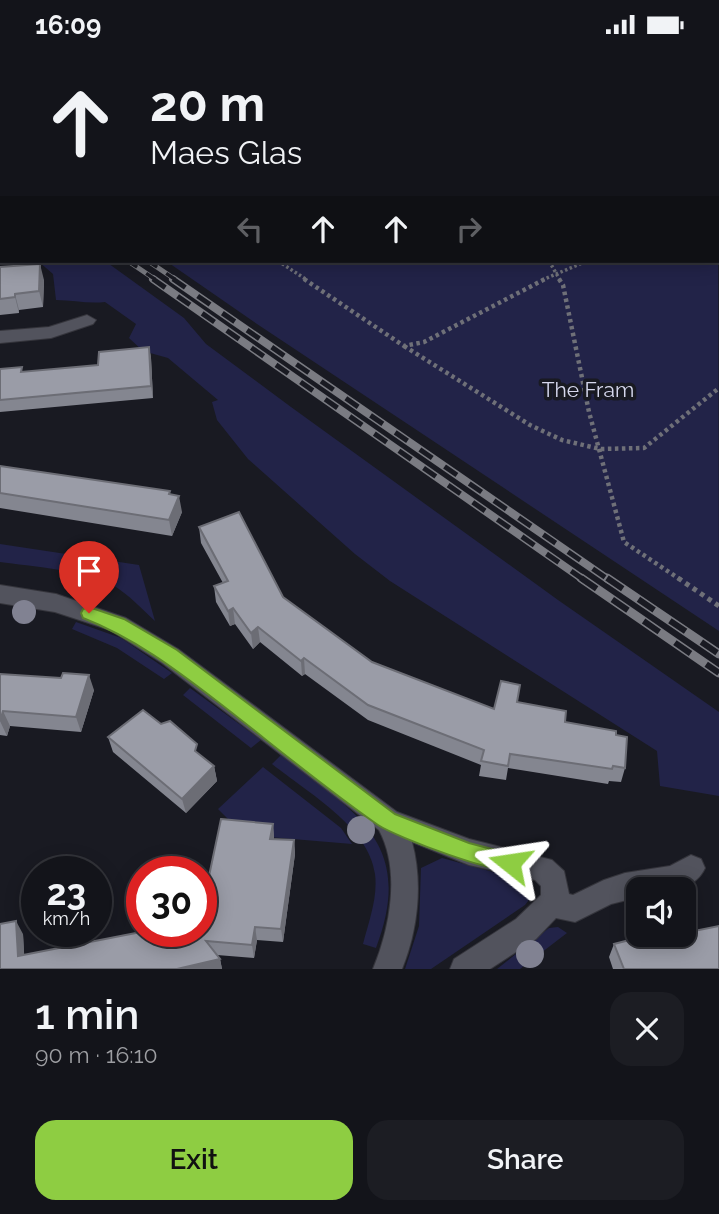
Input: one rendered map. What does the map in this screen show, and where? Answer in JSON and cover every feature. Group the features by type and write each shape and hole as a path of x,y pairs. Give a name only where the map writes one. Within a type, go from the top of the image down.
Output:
{"street":[{"path":"0,337 51,332 87,320"},
{"path":"0,594 56,603 118,624 170,656 388,821 469,852 542,869 554,880 556,893 551,904 526,929 464,969"},
{"path":"387,969 401,928 403,860 398,839 388,821"},
{"path":"551,904 575,909 604,893 625,886 675,877 691,869"}],"path":[{"path":"281,263 404,346 530,425 562,440 600,449 644,449 719,388"},
{"path":"550,263 563,285 589,412 624,542 719,606"},
{"path":"404,346 424,342 556,273 582,263"}],"green space":[{"path":"40,263 108,263 184,318 206,344 291,407 558,600 719,712 719,796 660,786 657,751 390,581 355,554 248,459 217,420 212,402 218,400 168,358 143,351 129,338 136,324 105,302 56,300 53,274"},
{"name":"The Fram","path":"169,263 718,263 719,631"},
{"path":"0,544 139,565 155,621 124,593 102,580 58,570 0,562"},
{"path":"76,622 121,638 172,673 164,679 117,648 72,629"},
{"path":"190,688 261,740 251,748 183,695"},
{"path":"281,755 354,814 371,834 383,856 388,881 386,912 376,948 363,944 375,891 375,874 370,857 349,826 272,764"},
{"path":"263,767 341,828 352,844 244,835 218,809"},
{"path":"442,858 527,881 533,887 532,896 525,905 431,969 405,969 419,926 421,868"},
{"path":"558,927 567,933 520,969 497,969 549,928"}],"building":[{"path":"40,264 39,291 0,299 0,267"},
{"path":"149,347 151,386 0,400 0,369 22,367 21,372 98,365 99,352"},
{"path":"0,466 170,491 169,494 179,496 169,520 0,493"},
{"path":"239,512 283,597 372,662 494,709 501,681 520,685 517,702 566,711 565,722 616,731 616,735 627,737 625,768 613,766 612,769 510,754 508,766 481,761 484,750 368,705 304,658 301,661 258,627 251,633 233,608 228,611 214,586 228,581 199,527"},
{"path":"63,673 89,675 76,717 3,711 0,721 0,674 61,678"},
{"path":"143,710 161,724 170,721 197,744 195,751 214,766 182,799 108,737"},
{"path":"221,819 273,824 270,839 294,840 281,929 255,927 252,945 217,942 217,856 213,856"},
{"path":"16,921 18,956 64,947 112,947 112,938 126,935 126,947 211,947 220,959 177,969 0,969 0,924"},
{"path":"719,926 719,969 624,969 614,944 626,941 626,947 696,947 696,931"}],"railway":[{"path":"131,263 156,280"},
{"path":"151,263 176,280"},
{"path":"153,279 584,580"},
{"path":"173,279 609,580"},
{"path":"581,578 719,673"},
{"path":"607,578 719,654"}],"route":[{"path":"89,613 118,624 170,656 355,793 388,821 434,840 510,863"}]}
